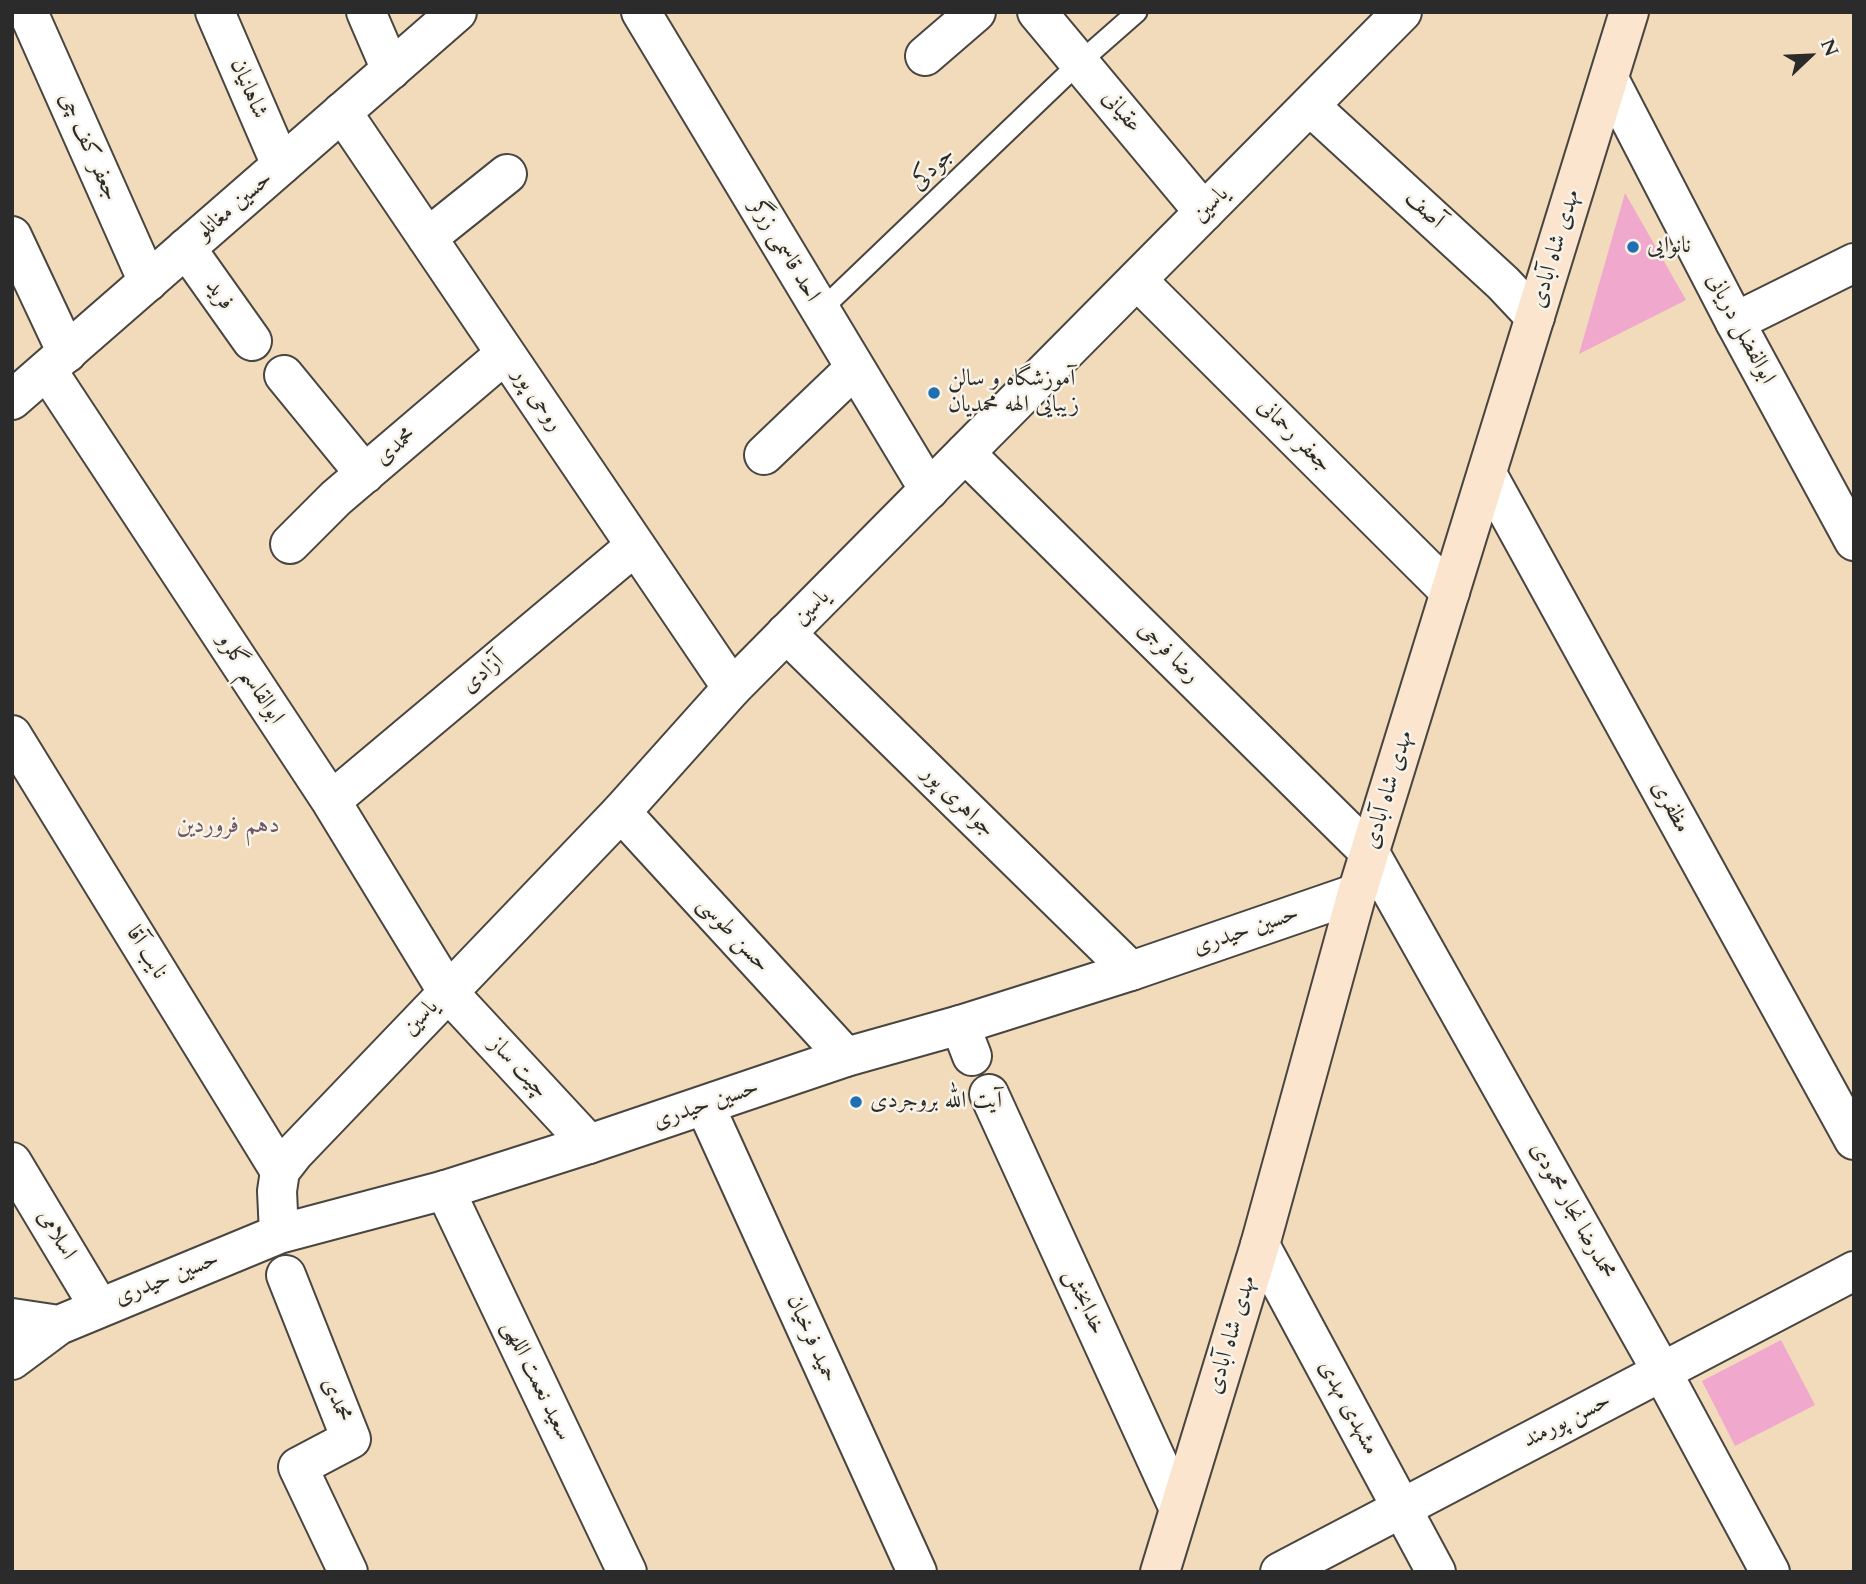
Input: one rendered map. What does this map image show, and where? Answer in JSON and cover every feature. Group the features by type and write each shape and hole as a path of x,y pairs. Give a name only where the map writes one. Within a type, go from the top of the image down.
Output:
{"main road":[{"name":"مهدی شاه آبادی","path":"1160,1572 1260,1245 1357,893 1629,12"}],"street":[{"name":"جعفر کف چی","path":"28,12 148,282"},
{"name":"شاهانیان","path":"215,12 281,165"},
{"path":"366,12 391,70"},
{"name":"حسین مغانلو","path":"12,400 457,12"},
{"name":"احد قاسمی زرگر","path":"641,12 929,490"},
{"path":"925,56 976,12"},
{"name":"عقیانی","path":"1037,12 1204,212"},
{"name":"یاسین","path":"280,1171 447,991 621,812 732,688 1402,12"},
{"name":"ابوالفضل دریانی","path":"1609,79 1735,322 1854,541"},
{"name":"آصف","path":"1310,106 1503,283 1535,317"},
{"name":"روحی پور","path":"342,113 732,688"},
{"path":"427,238 507,174"},
{"name":"ابوالقاسم گلرو","path":"12,236 57,361 447,991"},
{"name":"فرید","path":"186,248 252,341"},
{"path":"1735,322 1854,263"},
{"name":"جعفر رحمانی","path":"1137,280 1450,592"},
{"name":"محمدی","path":"290,544 365,474 505,354"},
{"path":"764,455 855,368"},
{"path":"284,375 365,474"},
{"name":"رضا فرجی","path":"965,453 1370,853"},
{"name":"مظفری","path":"1487,474 1854,1140"},
{"name":"آزادی","path":"331,801 635,546"},
{"name":"جواهری پور","path":"786,633 1131,971"},
{"name":"نایب آقا","path":"12,735 280,1171"},
{"name":"حسن طوسی","path":"621,812 846,1058"},
{"name":"محمدرضا نجار محمودی","path":"1370,853 1662,1372 1770,1572"},
{"name":"حسین حیدری","path":"12,1360 59,1325 279,1234 445,1190 846,1058 966,1041 1131,971 1357,893"},
{"name":"چیت ساز","path":"447,991 589,1144"},
{"name":"خدابخش","path":"989,1094 1179,1509"},
{"name":"حمید فرخیان","path":"705,1106 917,1572"},
{"name":"اسلامی","path":"12,1162 99,1307"},
{"path":"279,1234 277,1191 280,1171"},
{"name":"سعید نعمت اللهی","path":"445,1190 627,1572"},
{"name":"مشهدی مهدی","path":"1260,1245 1436,1572"},
{"name":"حسن پورمند","path":"1280,1572 1854,1271"},
{"name":"محمدی","path":"286,1275 351,1438 298,1467 348,1572"},
{"path":"12,1318 59,1325"}],"lane":[{"name":"جودکی","path":"821,310 1079,63 1137,12"}],"building":[{"name":"نانوایی","path":"1625,193 1686,300 1579,354"},
{"path":"1781,1340 1815,1405 1735,1446 1702,1381"}],"place":[{"name":"نانوایی","path":"1633,247"},
{"name":"آموزشگاه و سالن زیبایی الهه محمدیان","path":"934,393"},
{"name":"آیت الله بروجردی","path":"856,1102"}],"district":[{"name":"دهم فروردین","path":"228,826"}]}
